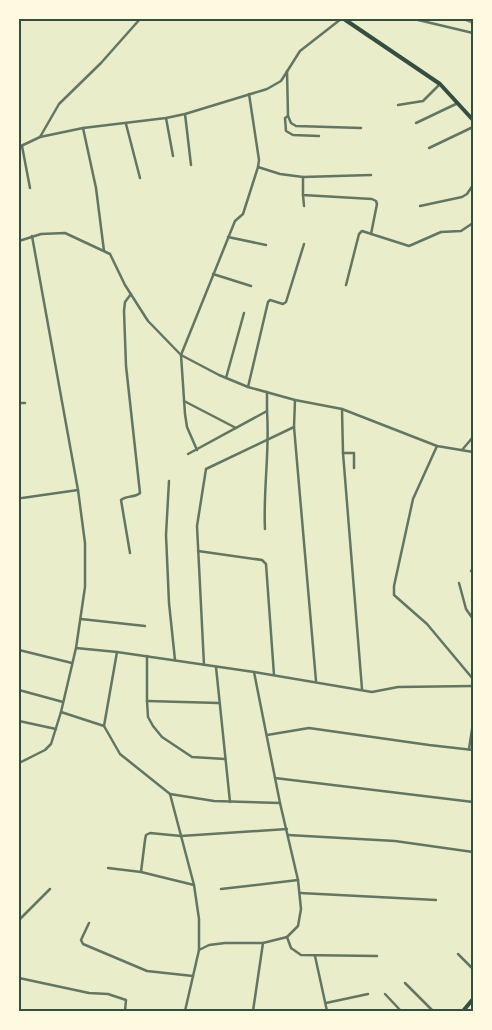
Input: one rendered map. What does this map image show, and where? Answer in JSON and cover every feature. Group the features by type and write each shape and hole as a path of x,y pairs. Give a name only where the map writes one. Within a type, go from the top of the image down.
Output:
{"main road":[{"path":"343,19 440,84 473,120"},
{"path":"463,1011 473,999"}],"street":[{"path":"40,137 59,104 140,19"},
{"path":"30,188 20,146 40,137 83,128 126,124 185,114 267,89 281,81 300,51 343,19"},
{"path":"414,19 473,33"},
{"path":"287,69 288,116 291,123 296,126 361,128"},
{"path":"398,105 423,100 440,84"},
{"path":"197,450 188,427 180,355 234,221 244,214 258,167 259,160 249,94"},
{"path":"416,123 458,103"},
{"path":"185,114 191,165"},
{"path":"288,116 285,118 286,131 293,134 319,136"},
{"path":"166,118 173,156"},
{"path":"126,124 140,178"},
{"path":"429,148 473,127"},
{"path":"83,128 96,188 104,251"},
{"path":"258,167 280,174 303,177 371,175"},
{"path":"303,177 304,206"},
{"path":"420,206 462,197 467,194 473,185"},
{"path":"303,195 372,199 376,201 371,234"},
{"path":"346,285 359,234 362,231 408,246 441,232 461,231 473,223"},
{"path":"19,241 32,236 65,233 110,254 148,321 180,355 226,378 248,387 295,400 342,409 437,446 473,452"},
{"path":"19,763 45,750 51,744 61,712 76,648 85,587 85,543 78,490 32,236"},
{"path":"228,237 266,245"},
{"path":"248,387 268,302 270,300 284,304 286,302 304,244"},
{"path":"213,274 251,286"},
{"path":"130,552 121,500 125,497 137,496 140,493 126,366 125,302 131,294"},
{"path":"226,378 244,313"},
{"path":"265,529 264,513 269,439 267,392"},
{"path":"295,400 294,427 316,682"},
{"path":"184,401 236,428"},
{"path":"19,403 26,403"},
{"path":"342,409 343,454 362,689"},
{"path":"188,454 268,411"},
{"path":"204,665 197,526 206,469 294,427"},
{"path":"462,450 473,437"},
{"path":"437,446 413,499 394,586 394,595 427,624 473,679"},
{"path":"343,454 354,453 354,468"},
{"path":"169,481 166,535 169,603 175,660"},
{"path":"22,498 78,490"},
{"path":"198,551 262,560 266,564 274,675"},
{"path":"459,583 466,609 473,619"},
{"path":"81,619 145,626"},
{"path":"76,648 175,660 372,692 398,687 473,686"},
{"path":"19,650 72,663"},
{"path":"117,652 104,726 120,754 170,794 214,801 280,803"},
{"path":"148,656 148,717 153,726 162,737 192,757 225,759"},
{"path":"216,667 230,802"},
{"path":"199,950 209,945 225,943 263,943 287,937 298,926 301,909 298,880 280,803 254,672"},
{"path":"19,690 63,702"},
{"path":"147,701 219,703"},
{"path":"61,712 104,726"},
{"path":"19,721 56,729"},
{"path":"267,735 309,728 471,749 473,723"},
{"path":"276,778 473,802"},
{"path":"170,794 194,885 199,919 199,950 185,1011"},
{"path":"141,872 146,835 181,836 287,829"},
{"path":"288,835 395,841 473,852"},
{"path":"108,868 141,872 194,885"},
{"path":"221,889 298,880"},
{"path":"19,920 50,889"},
{"path":"300,893 436,900"},
{"path":"90,923 81,940 83,944 148,971 193,976"},
{"path":"287,937 291,948 301,955 376,956"},
{"path":"253,1011 263,943"},
{"path":"458,954 473,969"},
{"path":"315,956 328,1011"},
{"path":"19,978 89,993 108,994 126,1000 125,1011"},
{"path":"405,983 433,1011"},
{"path":"326,1002 368,994"},
{"path":"385,994 402,1011"}],"railway":[{"path":"463,19 473,23"}]}
